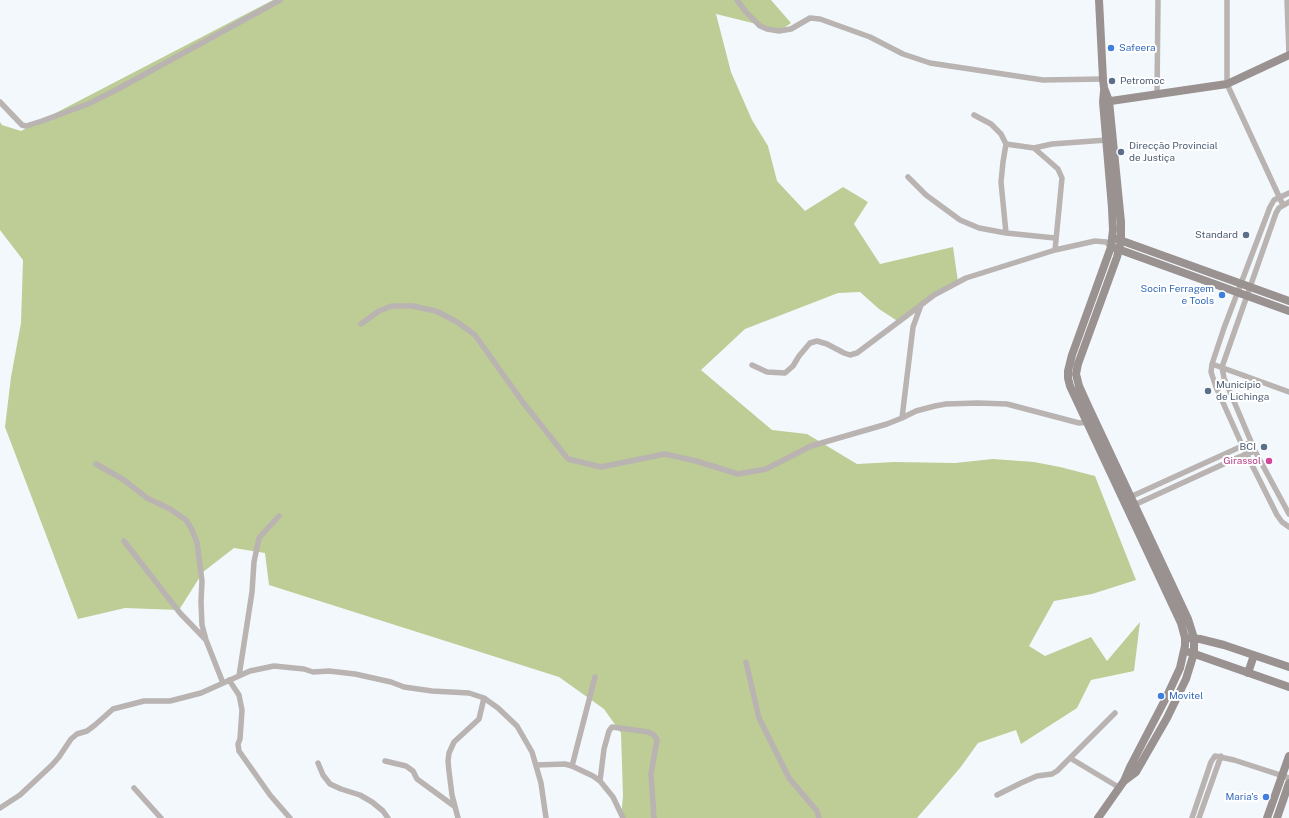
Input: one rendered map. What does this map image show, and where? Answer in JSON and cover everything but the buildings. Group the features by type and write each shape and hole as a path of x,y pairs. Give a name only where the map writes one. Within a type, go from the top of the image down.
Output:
{"main road":[{"path":"1099,0 1103,79 1121,222 1090,319 1072,355 1068,371 1072,376 1070,386 1091,421 1175,600 1188,619 1194,638 1194,652 1186,679 1176,700 1136,772 1122,784"},
{"path":"1106,102 1227,84 1289,55"},
{"path":"1106,102 1114,243"},
{"path":"1114,243 1242,283 1289,301"},
{"path":"1114,243 1289,311"},
{"path":"1098,818 1122,784 1180,668 1184,651 1184,638 1175,600"},
{"path":"1184,638 1206,640 1289,667"},
{"path":"1184,651 1194,652 1289,687"},
{"path":"1248,673 1254,655"},
{"path":"1167,696 1176,700"},
{"path":"1151,728 1159,732"},
{"path":"1269,818 1286,776 1289,756"},
{"path":"1276,818 1289,783"}],"street":[{"path":"0,102 17,121 26,126 49,119 88,104 116,90 280,0"},
{"path":"737,0 760,26 767,29 779,31 791,29 810,18 820,19 870,37 903,54 930,62 1043,80 1103,79"},
{"path":"1158,0 1158,95"},
{"path":"1227,0 1227,84 1280,197 1286,204 1279,208 1276,213 1222,367 1224,378 1255,451 1289,514"},
{"path":"1287,0 1289,55"},
{"path":"974,115 991,124 1002,134 1006,144 1001,182 1006,233"},
{"path":"1006,144 1034,148 1052,144 1107,140"},
{"path":"1034,148 1058,169 1062,178 1055,250"},
{"path":"908,177 926,195 960,220 979,228 1006,233 1055,238"},
{"path":"1288,524 1277,515 1242,445 1211,372 1212,364 1268,212 1274,200 1289,193"},
{"path":"752,365 767,372 785,373 793,366 810,343 817,341 850,355 857,353 934,294 966,278 1055,250 1086,242 1095,241 1114,243"},
{"path":"902,418 913,327 921,305"},
{"path":"361,324 379,311 392,306 412,306 436,311 456,322 474,335 522,401 568,459 601,467 665,454 696,461 738,474 766,469 811,446 887,424 916,411 934,406 978,403 1007,404 1079,423 1091,421"},
{"path":"1212,364 1289,392"},
{"path":"1220,395 1230,392"},
{"path":"1128,498 1251,442"},
{"path":"1132,506 1255,451"},
{"path":"96,464 124,480 147,498 170,509 186,520 191,528 197,542 200,562 202,581 202,625 206,640 223,683"},
{"path":"1188,471 1193,479"},
{"path":"239,676 252,592 254,562 259,538 279,516"},
{"path":"124,541 180,613 206,640"},
{"path":"746,662 759,718 789,778 817,811 819,818"},
{"path":"0,808 20,795 52,765 59,758 71,739 77,734 87,731 113,709 144,702 170,701 201,693 250,671 274,666 304,669 313,672 342,672 391,682 404,687 432,691 469,693 484,698 498,708 517,726 532,752 541,783 546,818"},
{"path":"572,766 595,677"},
{"path":"229,680 239,695 242,710 240,739 238,744 239,751 270,795 290,818"},
{"path":"458,818 454,806 449,771 449,753 454,742 478,719 484,698"},
{"path":"997,795 1021,782 1037,776 1052,774 1057,771 1114,713"},
{"path":"600,781 604,749 612,726 648,732 654,735 657,740 651,774 654,818"},
{"path":"1192,818 1213,758 1217,755 1286,776"},
{"path":"1199,818 1221,756"},
{"path":"1070,758 1122,784"},
{"path":"385,761 406,766 413,770 417,779 454,806"},
{"path":"318,763 323,775 330,784 360,795 372,802 388,818"},
{"path":"536,765 565,764 572,766 600,781 613,797 623,818"},
{"path":"134,788 161,818"}],"green space":[{"path":"273,0 771,0 791,23 781,30 716,14 731,72 752,120 768,146 777,181 805,211 843,187 868,202 854,224 880,264 953,247 958,282 899,322 879,309 860,292 838,293 745,329 701,370 772,430 807,434 857,464 894,462 955,463 993,459 1034,462 1095,476 1136,580 1092,594 1054,601 1029,646 1045,656 1091,637 1107,661 1140,622 1134,671 1091,680 1077,708 1021,744 1016,730 978,743 960,768 917,818 621,818 623,796 621,733 604,709 559,677 269,585 265,553 234,548 203,572 179,610 125,608 78,619 5,427 11,377 21,323 23,260 0,230 0,122 2,125 21,131"}],"place":[{"name":"Safeera","path":"1111,48"},
{"name":"Petromoc","path":"1112,81"},
{"name":"Direcção Provincial de Justiça","path":"1121,152"},
{"name":"Standard","path":"1246,235"},
{"name":"Socin Ferragem e Tools","path":"1222,295"},
{"name":"Município de Lichinga","path":"1208,391"},
{"name":"BCI","path":"1264,447"},
{"name":"Girassol","path":"1269,461"},
{"name":"Movitel","path":"1161,696"},
{"name":"Maria's","path":"1266,797"}]}
